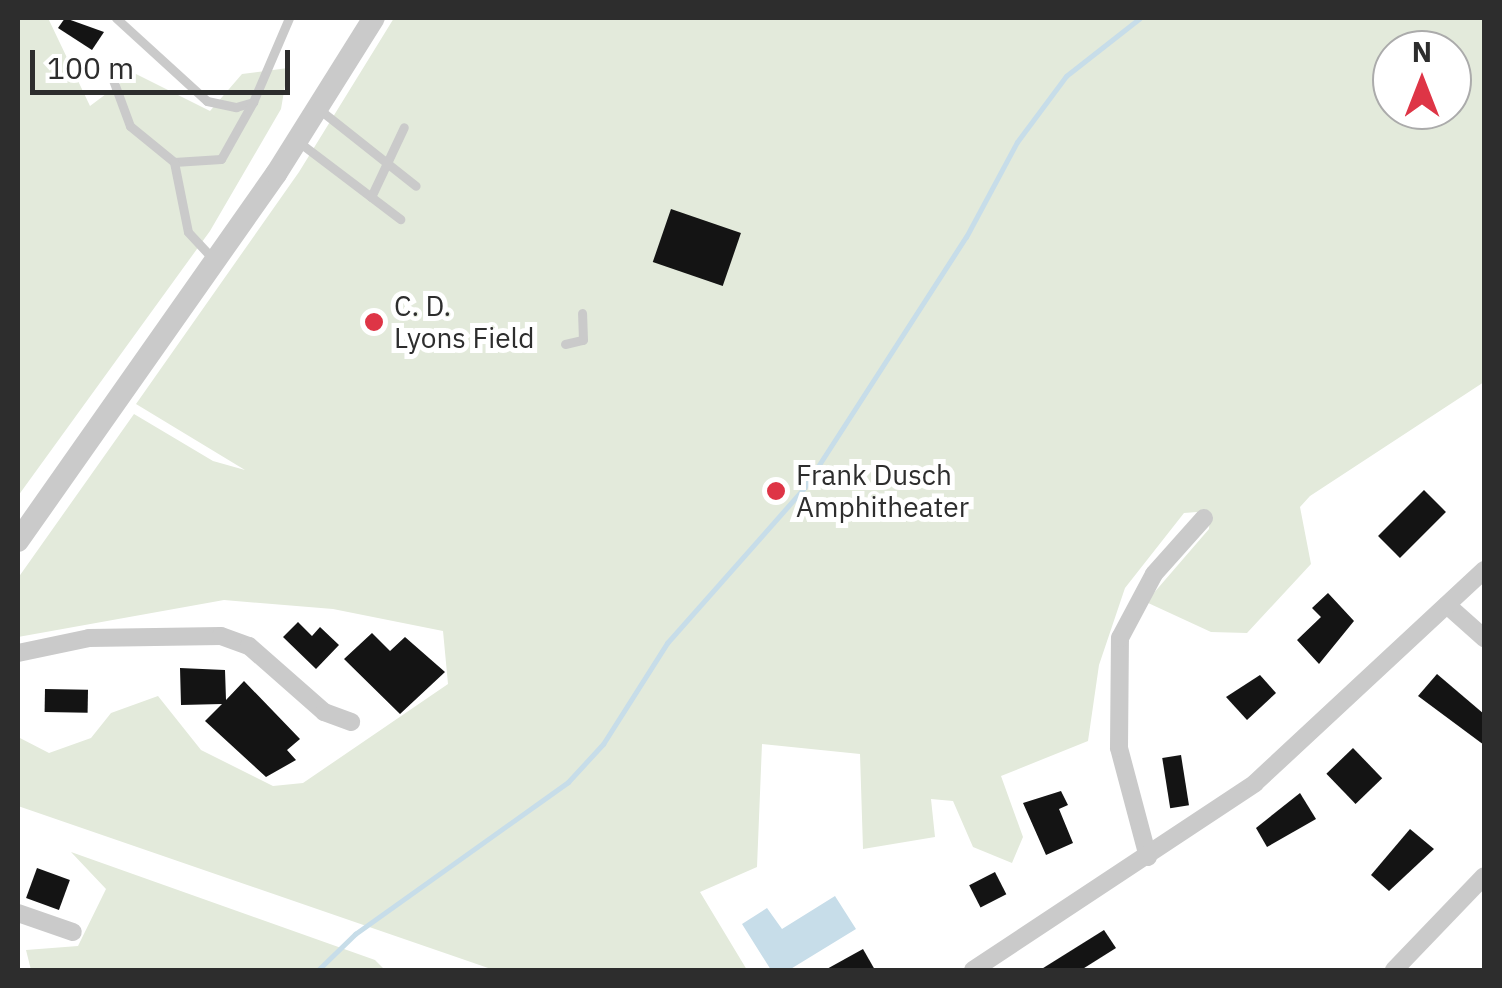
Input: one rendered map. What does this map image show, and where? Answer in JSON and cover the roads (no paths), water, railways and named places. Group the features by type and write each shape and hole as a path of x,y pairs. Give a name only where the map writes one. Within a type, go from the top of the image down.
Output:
{"street":[{"path":"18,541 298,141 374,18"},
{"path":"1148,857 1119,748 1120,638 1154,574 1204,518"},
{"path":"974,970 1148,857 1281,761 1484,570"},
{"path":"1447,605 1484,638"},
{"path":"18,653 89,638 221,636 248,646 324,712 352,722"},
{"path":"1394,970 1484,876"},
{"path":"18,913 72,932"}],"lane":[{"path":"116,18 207,101 253,102"},
{"path":"174,162 221,159 253,102 289,18"},
{"path":"113,80 130,126 174,162 188,232 215,261"},
{"path":"318,109 416,186"},
{"path":"370,197 390,166 404,127"},
{"path":"298,141 400,219"},
{"path":"565,344 582,340 582,313"}],"water":[{"path":"835,896 856,929 789,970 771,970 742,924 767,908 782,929"}],"waterway":[{"path":"318,970 355,934 568,782 603,744 667,643 804,488 966,237 1017,142 1066,76 1140,18"}],"place":[{"name":"C. D. Lyons Field","path":"374,322"},
{"name":"Frank Dusch Amphitheater","path":"776,491"}]}
